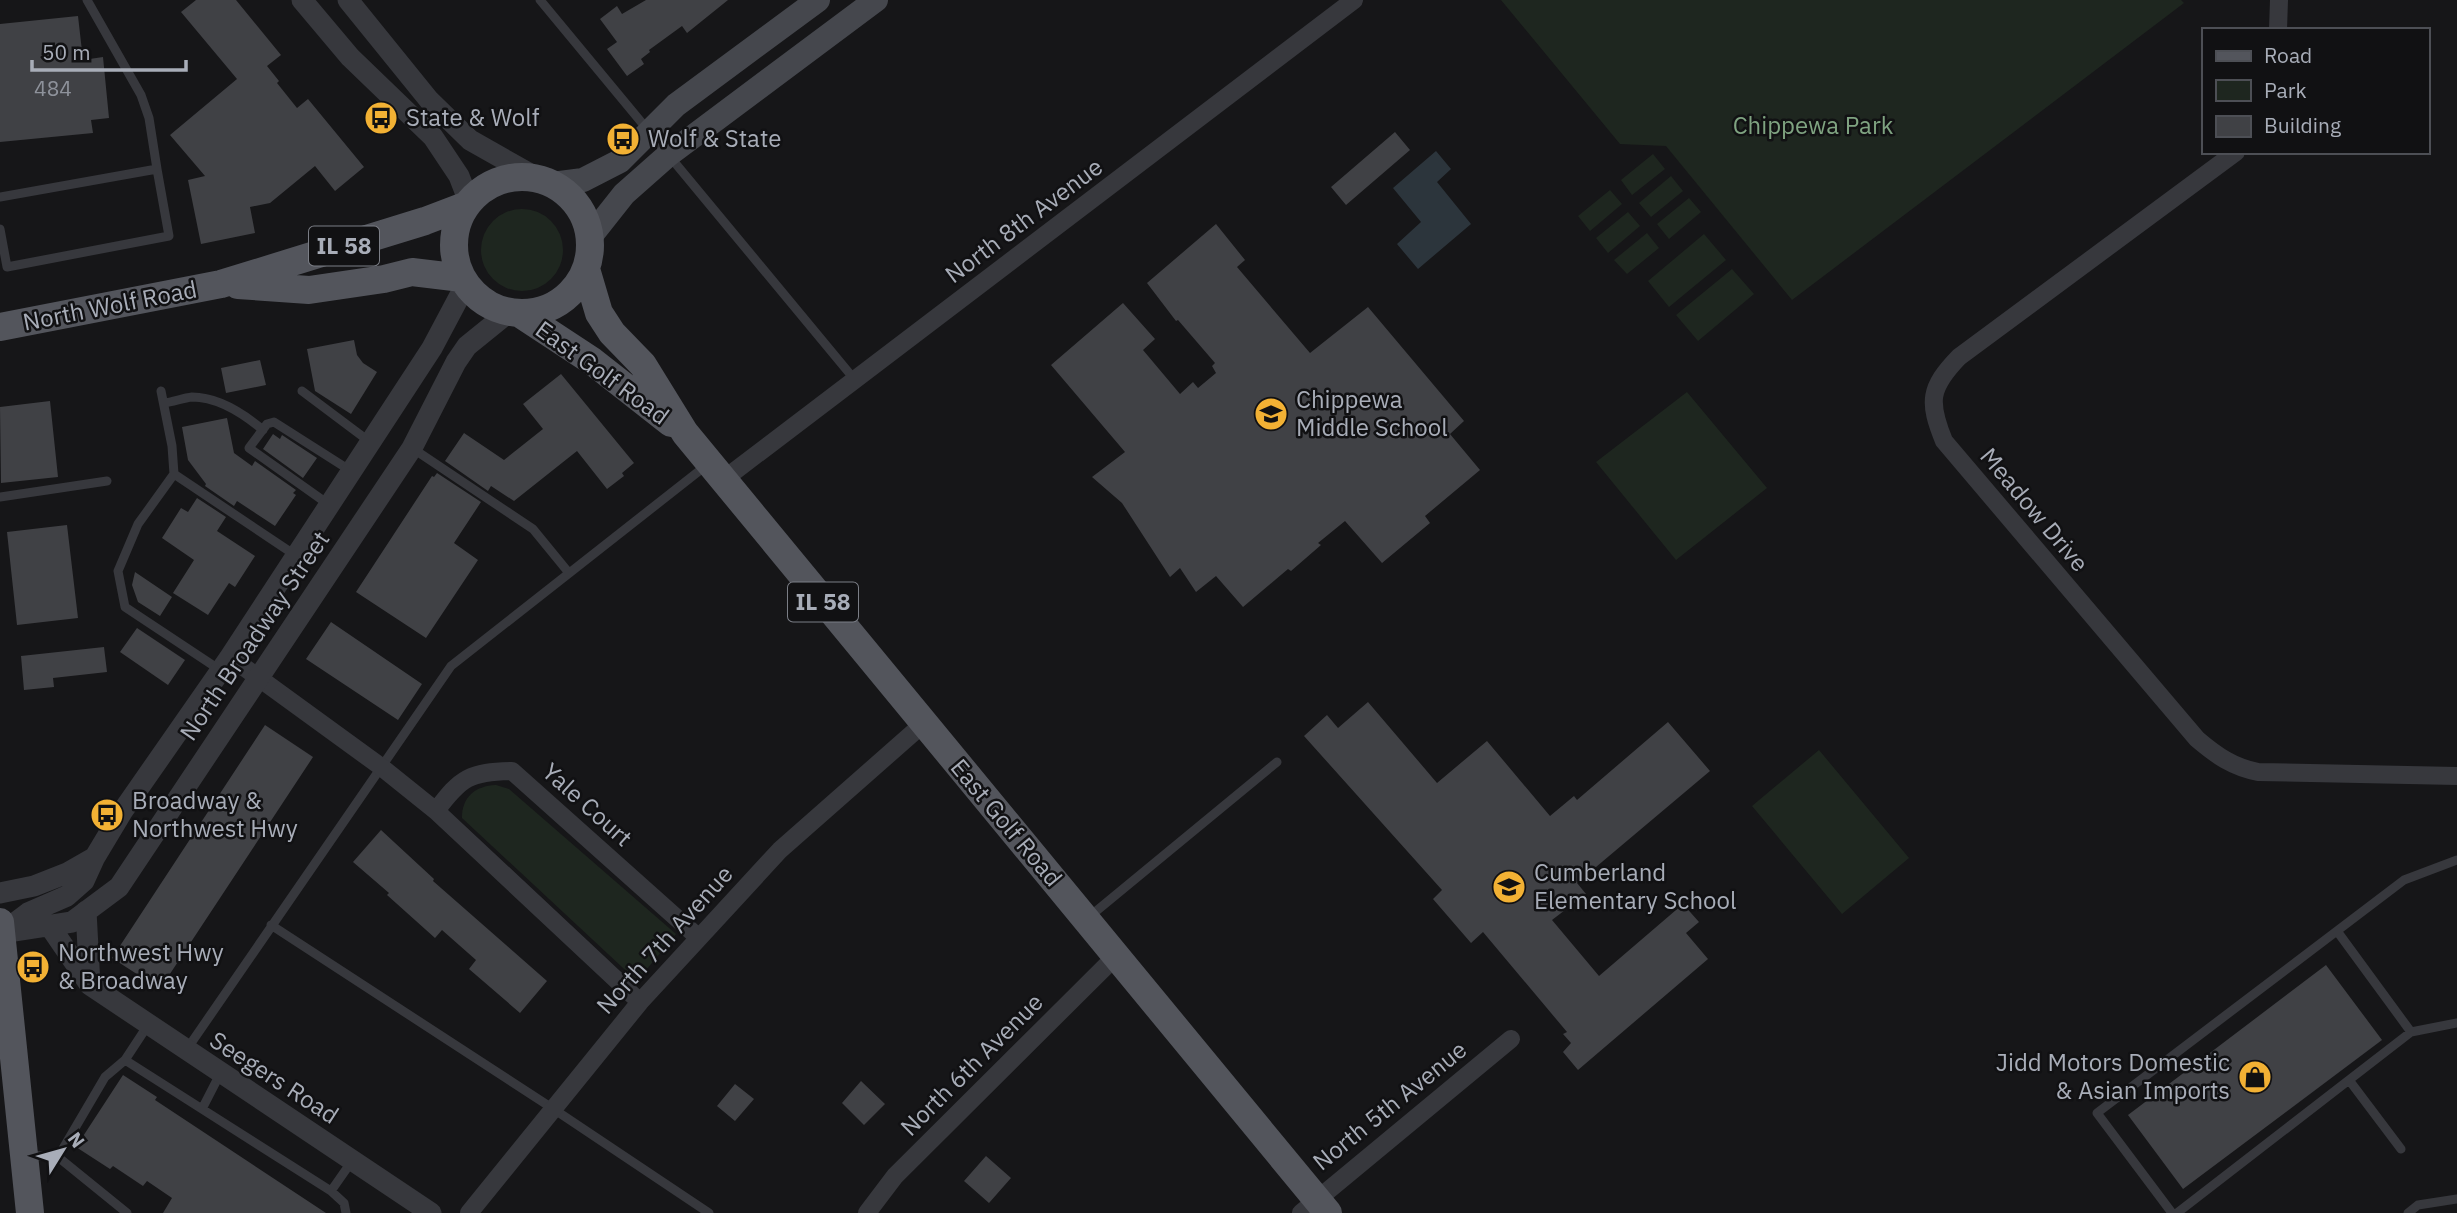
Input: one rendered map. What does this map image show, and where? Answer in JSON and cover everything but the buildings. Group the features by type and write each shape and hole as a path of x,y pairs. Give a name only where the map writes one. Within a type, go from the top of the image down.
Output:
{"main road":[{"path":"545,182 583,180 620,161 676,105 818,0"},
{"path":"590,237 624,194 667,156 876,0"},
{"name":"IL 58","path":"468,204 489,186 513,177 545,182"},
{"path":"545,182 570,197 583,216 590,237"},
{"path":"464,281 454,253 456,228 468,204"},
{"name":"North Wolf Road","path":"0,327 221,284 425,221 468,204"},
{"name":"IL 58","path":"464,281 478,297 493,307 514,313 540,311 560,302 575,288 586,269 590,254 590,237"},
{"name":"East Golf Road","path":"586,269 599,313 612,333 643,365 684,433 1116,956 1315,1208"},
{"name":"North Wolf Road","path":"221,284 309,290 412,272 464,281"},
{"name":"East Golf Road","path":"514,313 592,361 684,433"},
{"path":"1,928 30,1213"}],"street":[{"path":"302,0 350,57 433,137 459,176 468,204"},
{"path":"348,0 429,100 470,140 545,182"},
{"name":"North 8th Avenue","path":"716,472 855,380 1354,0"},
{"path":"2278,28 2279,0"},
{"name":"Meadow Drive","path":"2233,154 1959,357 1941,375 1933,395 1935,418 1944,441 1953,452 2197,739 2219,758 2238,768 2258,772 2457,776"},
{"name":"North Broadway Street","path":"0,893 34,886 67,873 95,857 122,812 225,664 432,348 464,281"},
{"name":"North Broadway Street","path":"1,928 72,922 118,887 412,448 453,366 467,346 514,313"},
{"path":"225,664 259,680 380,766 436,811 640,1002"},
{"name":"North 7th Avenue","path":"469,1213 640,1002 780,850 923,724"},
{"name":"Yale Court","path":"436,811 453,787 480,772 512,771 699,938"},
{"path":"1,928 67,895 84,881 95,857"},
{"path":"86,911 90,985"},
{"name":"Seegers Road","path":"49,925 90,985 431,1213"},
{"name":"North 6th Avenue","path":"867,1213 895,1176 1116,956"},
{"name":"North 5th Avenue","path":"1315,1208 1511,1039"}],"lane":[{"path":"0,229 8,267 169,236 149,118 141,95 87,0"},
{"path":"540,0 855,380"},
{"path":"0,197 157,169"},
{"path":"161,391 172,446 174,474 138,524 118,571 125,607 225,664"},
{"path":"302,391 370,442"},
{"path":"164,404 192,397 208,400 247,416 263,430"},
{"path":"329,505 250,448 267,424 274,422 351,471"},
{"path":"412,448 533,529 569,573"},
{"path":"186,1051 451,666 569,573 716,472"},
{"path":"174,474 296,555"},
{"path":"0,497 107,481"},
{"path":"1086,920 1277,762"},
{"path":"2172,1213 2097,1113 2404,880 2457,860"},
{"path":"271,925 709,1213"},
{"path":"2337,931 2411,1032"},
{"path":"2177,1213 2411,1032 2457,1023"},
{"path":"58,1157 105,1077 125,1060 148,1025"},
{"path":"125,1060 331,1191 344,1203 346,1213"},
{"path":"202,1109 220,1074"},
{"path":"2349,1080 2401,1149"},
{"path":"24,1155 58,1157 127,1213"},
{"path":"331,1191 352,1161"},
{"path":"2408,1213 2418,1205 2457,1199"}],"green space":[{"name":"Chippewa Park","path":"1501,0 2181,0 2184,3 1792,300 1666,146 1620,144"},
{"path":"1653,154 1665,169 1632,195 1621,180"},
{"path":"1671,176 1683,191 1651,217 1639,203"},
{"path":"1610,190 1622,204 1590,231 1578,216"},
{"path":"1689,198 1701,212 1669,239 1657,224"},
{"path":"514,209 530,209 545,216 556,227 563,242 560,266 551,279 530,291 514,291 499,284 488,273 481,258 481,242 488,227 499,216"},
{"path":"1628,212 1640,226 1608,253 1596,238"},
{"path":"1647,233 1659,248 1627,274 1614,260"},
{"path":"1704,234 1726,260 1669,307 1648,281"},
{"path":"1732,269 1754,294 1698,341 1676,315"},
{"path":"1687,392 1767,488 1676,560 1596,462"},
{"path":"1819,750 1909,858 1842,914 1752,806"},
{"path":"496,785 509,789 676,934 637,981 462,818 464,804 471,794"}],"shaded area":[{"path":"1436,151 1451,169 1437,182 1471,224 1418,269 1397,244 1421,222 1393,188"}],"place":[{"name":"State & Wolf","path":"381,118"},
{"name":"Wolf & State","path":"623,139"},
{"name":"Chippewa Middle School","path":"1271,414"},
{"name":"Broadway & Northwest Hwy","path":"107,815"},
{"name":"Cumberland Elementary School","path":"1509,887"},
{"name":"Northwest Hwy & Broadway","path":"33,967"},
{"name":"Jidd Motors Domestic & Asian Imports","path":"2255,1077"}]}
